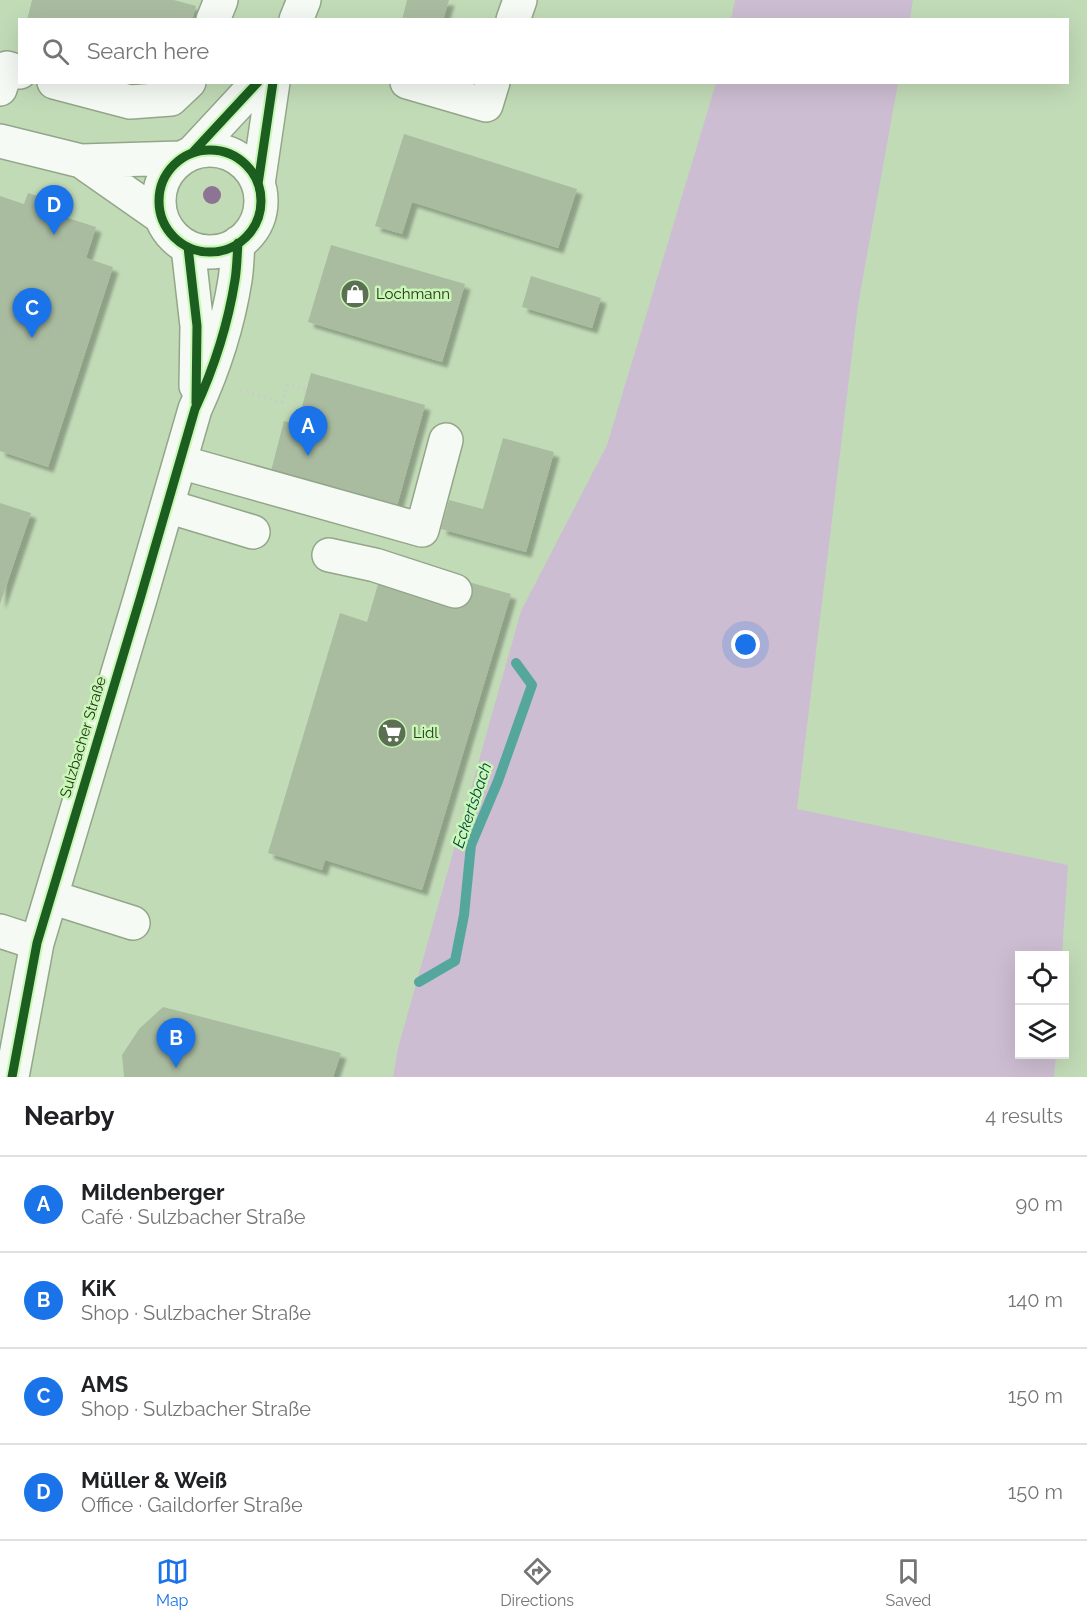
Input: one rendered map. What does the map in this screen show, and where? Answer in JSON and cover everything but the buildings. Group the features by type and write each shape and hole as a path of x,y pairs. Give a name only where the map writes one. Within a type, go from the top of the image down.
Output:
{"street":[{"path":"214,18 221,0"},
{"path":"297,18 304,0"},
{"path":"514,18 520,0"},
{"path":"0,89 7,68 18,71"},
{"path":"59,84 114,106 130,102 171,99 187,84"},
{"path":"0,141 81,162 187,155 211,150 230,154 243,162 252,172 261,197 260,211 255,224 238,243 226,249 210,251 188,247 175,239 166,229 161,217 160,188 171,167 187,155 256,84"},
{"path":"258,184 273,84"},
{"path":"414,84 486,105 492,84"},
{"path":"81,162 161,217"},
{"name":"Sulzbacher Straße","path":"12,1077 37,944 180,462 224,330 235,280 238,243"},
{"name":"Sulzbacher Straße","path":"188,247 202,394"},
{"path":"180,462 422,530 446,440"},
{"path":"167,506 253,532"},
{"path":"329,555 375,565 455,591"},
{"path":"51,897 133,923"},
{"path":"0,931 37,944"}],"path":[{"path":"202,394 282,402 288,384 307,390"}],"shaded area":[{"path":"735,0 913,0 910,18 731,18"},
{"path":"716,84 898,84 858,305 797,809 1068,865 1062,951 1015,951 1015,1059 1056,1059 1054,1077 393,1077 398,1048 521,611 607,445"}],"waterway":[{"name":"Eckertsbach","path":"419,982 455,961 464,915 471,845 498,781 532,685 516,663"}],"cycle path":[{"path":"193,152 256,84"},
{"path":"258,184 273,84"},
{"path":"210,150 229,154 246,165 257,182 261,201 257,220 246,237 229,248 210,252 191,248 174,237 163,220 159,201 163,182 174,165 191,154 210,150"},
{"path":"12,1077 37,943 195,409 214,362 224,329 235,280 238,243"},
{"path":"188,247 197,326 196,403"}],"place":[{"name":"Müller & Weiß","path":"54,235"},
{"name":"Lochmann","path":"355,294"},
{"name":"AMS","path":"32,338"},
{"name":"Mildenberger","path":"308,456"},
{"name":"Lidl","path":"392,733"},
{"name":"KiK","path":"176,1068"}]}
